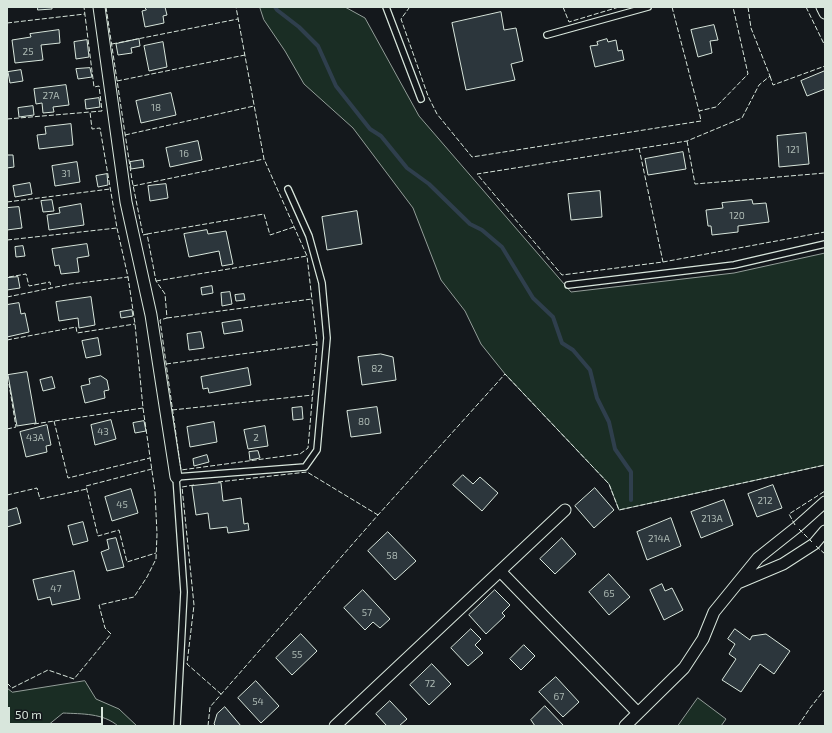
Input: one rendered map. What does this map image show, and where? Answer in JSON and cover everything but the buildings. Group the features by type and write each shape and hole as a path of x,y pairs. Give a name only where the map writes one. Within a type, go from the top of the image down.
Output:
{"street":[{"path":"99,7 126,202 151,315 176,476"},
{"path":"822,7 825,14"},
{"path":"625,726 684,668 703,639 714,612 758,558 797,527 825,502"},
{"path":"335,726 565,510"},
{"path":"736,584 783,564 814,544 825,531"},
{"path":"500,571 638,713"}],"lane":[{"path":"386,7 421,99"},
{"path":"547,35 648,7"},
{"path":"177,726 184,592 176,476 305,467 317,450 327,338 322,284 309,236 288,189"},
{"path":"568,285 734,265 825,244"}],"green space":[{"path":"260,7 345,7 365,18 419,116 571,292 734,273 825,253 825,465 619,510 609,484 505,374 481,344 465,311 441,280 413,208 353,128 304,84 285,51 264,20"},
{"path":"85,681 96,699 119,709 137,726 118,726 99,716 63,713 47,726 7,726 7,688 12,692"},
{"path":"698,698 726,719 721,726 678,726"}],"waterway":[{"path":"275,7 299,27 318,46 336,86 370,129 381,136 407,168 429,184 470,224 482,230 502,247 533,298 553,317 562,343 573,350 590,370 597,398 609,422 615,449 631,472 631,500"}],"fence":[{"path":"7,683 12,688 48,670 74,679 111,634 105,628 99,605 134,597 147,577 156,559 157,534 155,492 143,408 135,324 128,277 117,228 100,128 92,129 90,112 102,111 99,86 94,87 84,7"},
{"path":"106,7 132,180 143,235 147,234 156,281 165,294 167,318 160,320 181,470 300,454 308,448 317,344 307,256 264,159 236,7"},
{"path":"408,7 409,8 401,19 428,96 437,114 472,157 701,121 699,111 716,107 748,74 733,7"},
{"path":"563,7 569,22 619,7"},
{"path":"672,7 699,111"},
{"path":"748,7 751,28 770,76 759,85 742,118 687,141 477,174 562,275 663,262 825,232"},
{"path":"806,7 825,46"},
{"path":"7,23 85,14"},
{"path":"112,44 238,19"},
{"path":"117,81 245,55"},
{"path":"770,76 773,85 825,66"},
{"path":"125,135 254,106"},
{"path":"7,119 90,112"},
{"path":"687,141 695,184 825,173"},
{"path":"639,148 663,262"},
{"path":"133,186 264,159"},
{"path":"7,202 110,189"},
{"path":"147,234 264,214 270,235 294,227"},
{"path":"7,240 117,228"},
{"path":"156,281 307,256"},
{"path":"9,277 26,274 29,286 50,282 51,288"},
{"path":"7,297 71,284 128,277"},
{"path":"167,318 312,299"},
{"path":"7,340 76,327 77,333 135,324"},
{"path":"166,364 317,344"},
{"path":"208,726 210,707 378,515 505,374 609,484 619,510 825,465"},
{"path":"7,429 16,427 9,384"},
{"path":"172,410 313,395"},
{"path":"34,424 143,408"},
{"path":"54,421 68,478 150,458"},
{"path":"152,469 86,486 98,536 119,530 127,562 156,553"},
{"path":"218,482 307,472 378,515"},
{"path":"194,485 182,487 194,605 187,664 221,694"},
{"path":"7,495 37,488 40,499 87,489"},
{"path":"795,525 789,514 825,491"},
{"path":"799,529 812,542"},
{"path":"816,546 825,554"},
{"path":"798,726 825,689"}]}
